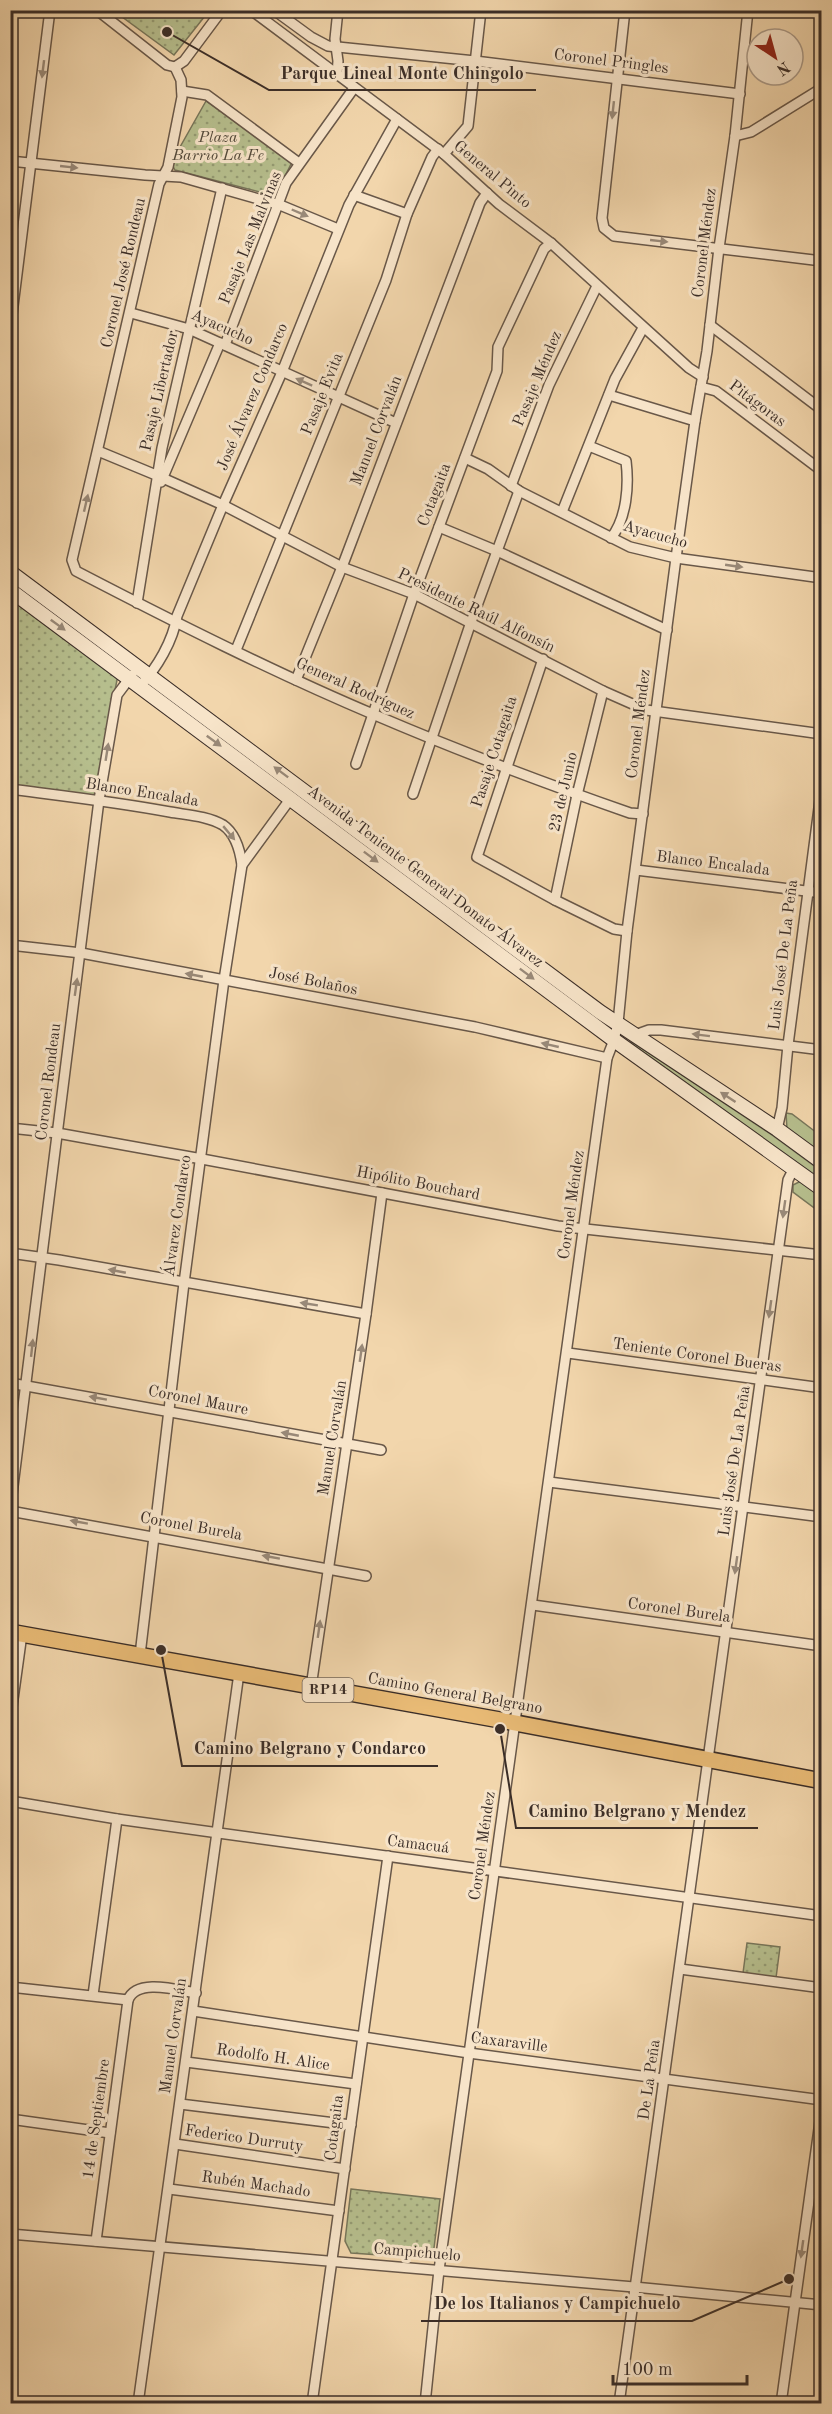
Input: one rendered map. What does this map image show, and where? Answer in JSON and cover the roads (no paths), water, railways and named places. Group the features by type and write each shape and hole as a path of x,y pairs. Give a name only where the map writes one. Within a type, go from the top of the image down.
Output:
{"main road":[{"name":"Avenida Teniente General Donato Álvarez","path":"10,572 618,1023 777,1129 822,1162"},
{"name":"Avenida Teniente General Donato Álvarez","path":"10,590 614,1040 822,1188"},
{"name":"Camino General Belgrano","path":"16,1633 822,1781"}],"street":[{"path":"10,330 50,10"},
{"path":"71,10 90,10"},
{"path":"97,10 167,65 175,67 184,61 222,10"},
{"name":"General Pinto","path":"250,10 441,152 487,193 551,243 643,328 689,368 703,377"},
{"path":"274,10 318,42 336,47"},
{"path":"337,75 338,10"},
{"path":"475,60 481,10"},
{"path":"625,10 602,218 604,228 614,236 822,261"},
{"name":"Coronel Méndez","path":"425,2403 439,2270 568,1353 607,1058 618,1023 627,931 676,558 735,136 748,10"},
{"name":"Coronel Pringles","path":"336,47 475,60 740,94"},
{"name":"Pasaje Evita","path":"236,650 281,534 386,280 407,214 432,157 465,132 468,126 475,60"},
{"name":"Coronel José Rondeau","path":"72,560 131,313 159,184 168,167 182,92 181,80 175,67"},
{"name":"Pasaje Las Malvinas","path":"160,476 223,344 280,205 286,183 354,88"},
{"path":"735,136 751,132 822,88"},
{"path":"182,92 207,95 299,163"},
{"name":"José Álvarez Condarco","path":"134,682 145,671 176,622 223,505 282,372 338,229 354,195 397,119"},
{"path":"10,161 181,177 280,205 338,229"},
{"name":"Pasaje Libertador","path":"136,603 156,489 189,329 222,188"},
{"name":"Manuel Corvalán","path":"296,680 342,567 480,203 487,193"},
{"path":"354,195 407,214"},
{"name":"Cotagaita","path":"356,764 414,594 497,371 498,347 544,249 551,243"},
{"name":"Pasaje Méndez","path":"413,794 497,551 549,386 597,286"},
{"name":"Ayacucho","path":"131,313 189,329 396,423"},
{"path":"710,325 822,410"},
{"path":"562,512 615,379 643,328"},
{"name":"Pitágoras","path":"701,387 716,391 822,471"},
{"path":"609,395 695,421"},
{"path":"589,446 626,461 628,486 618,528 611,538"},
{"name":"Presidente Raúl Alfonsín","path":"98,452 160,476 223,505 342,567 414,594 603,691 656,713 822,734"},
{"name":"Ayacucho","path":"465,458 488,469 515,488 630,546 676,558 822,578"},
{"path":"439,527 497,551 667,630"},
{"name":"General Rodríguez","path":"72,560 76,571 136,603 374,715 505,769 630,813 643,814"},
{"name":"Pasaje Cotagaita","path":"543,659 476,855 479,859 555,900"},
{"name":"Coronel Rondeau","path":"10,1510 99,800 117,695 134,682"},
{"name":"23 de Junio","path":"555,900 603,691"},
{"name":"Luis José De La Peña","path":"777,1129 783,1108 788,1046 822,785"},
{"name":"Blanco Encalada","path":"10,789 99,800 207,819 230,831 236,842 242,865"},
{"name":"Álvarez Condarco","path":"140,1655 184,1283 224,980 242,865 291,798"},
{"name":"Blanco Encalada","path":"636,870 822,893"},
{"path":"555,900 614,928 627,931"},
{"name":"José Bolaños","path":"10,945 81,953 475,1027 607,1058"},
{"path":"635,1035 649,1030 661,1030 822,1050"},
{"name":"Hipólito Bouchard","path":"10,1128 57,1133 558,1226 822,1255"},
{"name":"Luis José De La Peña","path":"708,1760 788,1180 794,1168"},
{"name":"Manuel Corvalán","path":"311,1687 382,1193"},
{"path":"10,1253 366,1314"},
{"name":"Teniente Coronel Bueras","path":"568,1353 822,1388"},
{"name":"Coronel Maure","path":"10,1383 381,1450"},
{"path":"549,1482 822,1517"},
{"name":"Coronel Burela","path":"10,1510 366,1576"},
{"name":"Coronel Burela","path":"533,1605 822,1646"},
{"path":"10,1721 16,1633"},
{"name":"Manuel Corvalán","path":"138,2403 239,1673"},
{"name":"De La Peña","path":"619,2403 708,1760"},
{"name":"Camacuá","path":"10,1801 117,1819 690,1896 822,1916"},
{"path":"93,1995 117,1819"},
{"name":"Cotagaita","path":"312,2403 388,1856"},
{"path":"680,1969 822,1988"},
{"path":"10,1987 128,2000 134,1991 144,1986 196,1993"},
{"name":"14 de Septiembre","path":"96,2241 128,2000"},
{"name":"Caxaraville","path":"193,2012 469,2053 822,2100"},
{"name":"Rodolfo H. Alice","path":"186,2062 356,2084"},
{"path":"180,2104 351,2125"},
{"path":"781,2403 822,2108"},
{"path":"10,2119 110,2133"},
{"name":"Federico Durruty","path":"175,2144 345,2169"},
{"name":"Rubén Machado","path":"169,2189 339,2211"},
{"name":"Campichuelo","path":"10,2234 634,2287 822,2306"}],"place":[{"name":"Parque Lineal Monte Chingolo","path":"167,32"},
{"name":"Camino Belgrano y Condarco","path":"161,1650"},
{"name":"Camino Belgrano y Mendez","path":"500,1729"},
{"name":"De los Italianos y Campichuelo","path":"789,2279"}],"park label":[{"name":"Plaza Barrio La Fe","path":"218,147"}]}
